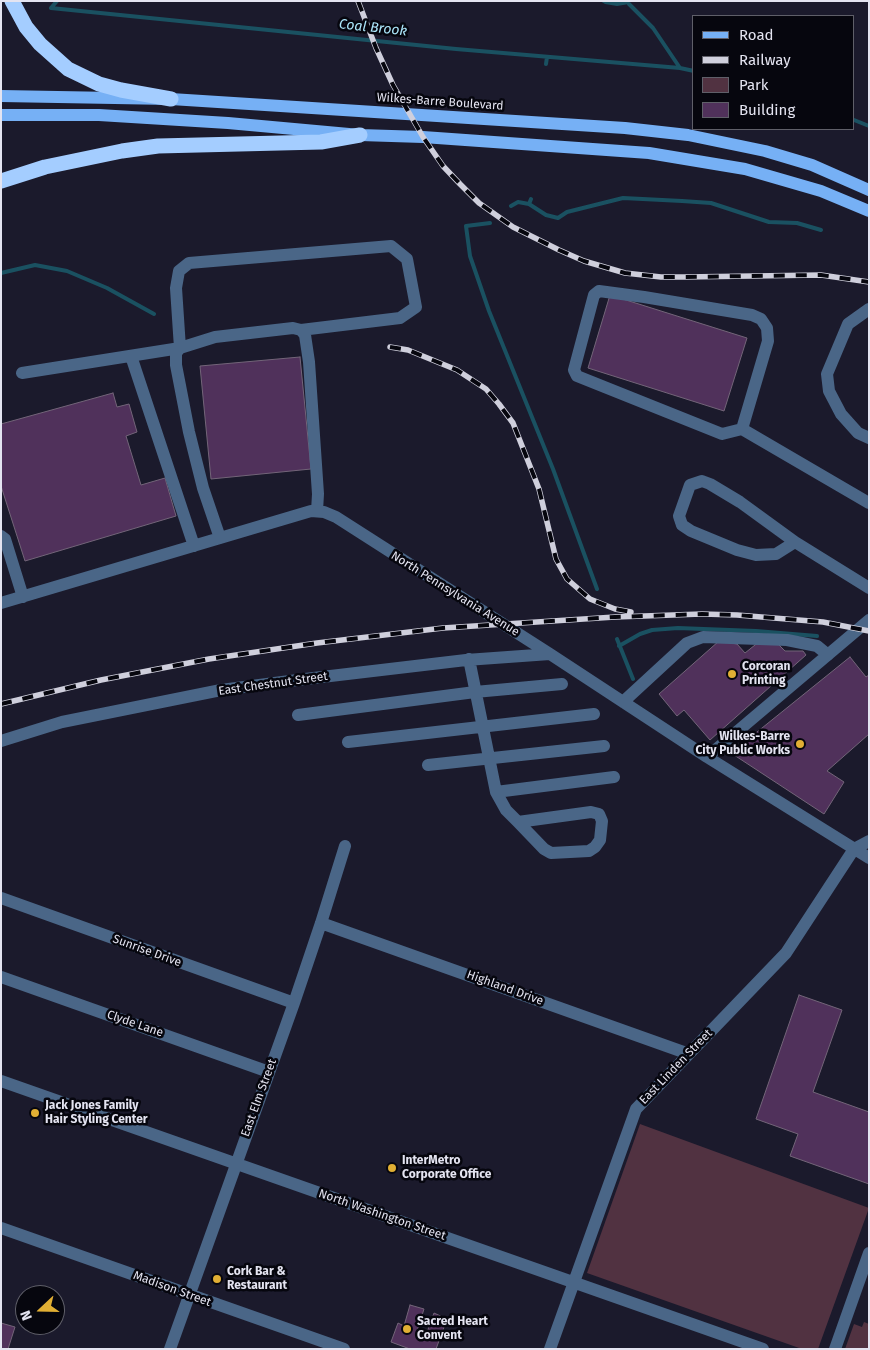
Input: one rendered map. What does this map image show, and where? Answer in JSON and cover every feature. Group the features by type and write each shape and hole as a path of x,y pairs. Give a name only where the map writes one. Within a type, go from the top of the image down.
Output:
{"highway":[{"path":"12,1 26,27 40,44 68,68 99,84 171,99"},
{"path":"1,181 45,167 122,151 158,146 321,142 360,135"}],"main road":[{"name":"Wilkes-Barre Boulevard","path":"1,96 171,99 625,128 688,135 765,151 812,165 869,190"},
{"path":"1,115 99,115 228,123 360,135 423,137 649,153 745,169 821,191 869,211"}],"street":[{"path":"22,373 180,348 215,337 293,328 301,330 400,318 416,306 407,259 391,246 189,263 179,271 176,288 180,348 176,353 176,365 189,432 203,488 220,538"},
{"path":"742,429 768,341 767,328 761,318 644,297 599,291 594,295 574,370 576,376 722,434 742,429 869,503"},
{"path":"869,308 848,324 827,374 829,391 841,414 858,432 869,438"},
{"path":"1,603 311,510 317,511 318,494 310,362 305,335 301,330"},
{"path":"131,356 194,546"},
{"path":"795,542 776,554 756,555 737,550 691,531 682,525 679,516 690,485 702,481 710,484 740,502 795,542 869,588"},
{"name":"North Pennsylvania Avenue","path":"317,511 336,517 707,757 869,858"},
{"path":"1,536 5,539 23,597"},
{"path":"707,757 869,620"},
{"path":"623,702 687,643 703,638 787,640 817,646 828,656"},
{"name":"East Chestnut Street","path":"1,741 62,722 221,690 468,659 550,654"},
{"path":"468,659 496,792 506,810 544,849 551,853 589,851 596,847 600,840 602,820 599,814 591,812 518,822"},
{"path":"298,715 475,692 562,684"},
{"path":"348,742 594,714"},
{"path":"428,765 604,746"},
{"path":"496,792 614,777"},
{"path":"854,849 869,841"},
{"name":"East Elm Street","path":"170,1349 294,1003 345,846"},
{"name":"East Linden Street","path":"550,1349 636,1109 786,953 854,849"},
{"name":"Sunrise Drive","path":"1,898 294,1003"},
{"name":"Highland Drive","path":"321,923 689,1054"},
{"name":"Clyde Lane","path":"1,977 269,1072"},
{"name":"North Washington Street","path":"1,1081 756,1348"},
{"name":"Madison Street","path":"1,1228 344,1349"},
{"path":"835,1349 869,1253"}],"green space":[{"path":"640,1124 869,1208 818,1349 802,1349 587,1273"},
{"path":"864,1322 869,1324 869,1349 845,1349 854,1324 862,1327"}],"water":[{"path":"600,1 629,1 629,4 617,6"}],"building":[{"path":"610,295 747,338 724,411 588,368"},
{"path":"300,357 311,469 211,479 200,366"},
{"path":"113,393 117,407 129,404 137,432 126,436 141,485 165,478 176,516 25,561 1,486 1,424"},
{"name":"Corcoran Printing","path":"719,641 737,644 745,653 760,641 776,642 785,651 803,651 806,655 710,740 684,710 677,716 659,694"},
{"name":"Wilkes-Barre City Public Works","path":"850,657 866,677 869,675 869,734 827,771 844,782 824,814 731,753"},
{"path":"799,995 842,1010 813,1092 869,1112 869,1184 790,1156 798,1134 756,1119"},
{"name":"Sacred Heart Convent","path":"410,1305 424,1309 417,1331 426,1335 434,1313 447,1319 436,1349 410,1349 391,1342 398,1323 404,1326"},
{"path":"1,1323 15,1327 8,1349 1,1349"}],"waterway":[{"name":"Coal Brook","path":"51,8 57,1"},
{"path":"629,4 653,28 680,68"},
{"name":"Coal Brook","path":"51,8 692,71"},
{"name":"Coal Brook","path":"546,64 547,57"},
{"name":"Coal Brook","path":"855,120 869,126"},
{"path":"529,204 546,215 558,218 567,212 623,198 711,203 769,222 797,223 821,230"},
{"path":"511,206 518,202 529,204 531,199"},
{"path":"490,223 466,226 470,256 489,311 553,469 597,589"},
{"path":"1,273 35,265 67,271 107,288 154,314"},
{"path":"619,646 640,634 652,630 678,628 817,636"},
{"path":"617,639 633,679"}],"railway":[{"path":"358,1 393,85 423,137 443,166 479,203 513,227 584,261 625,273 661,277 821,275 869,282"},
{"path":"390,347 408,350 457,370 486,389 513,423 539,489 556,559 567,579 590,599 615,609 631,612"},
{"path":"1,704 101,680 209,659 317,643 443,628 615,617 702,614 823,622 869,631"}],"place":[{"name":"Corcoran Printing","path":"732,674"},
{"name":"Wilkes-Barre City Public Works","path":"800,744"},
{"name":"Jack Jones Family Hair Styling Center","path":"35,1113"},
{"name":"InterMetro Corporate Office","path":"392,1168"},
{"name":"Cork Bar & Restaurant","path":"217,1279"},
{"name":"Sacred Heart Convent","path":"407,1329"}]}
